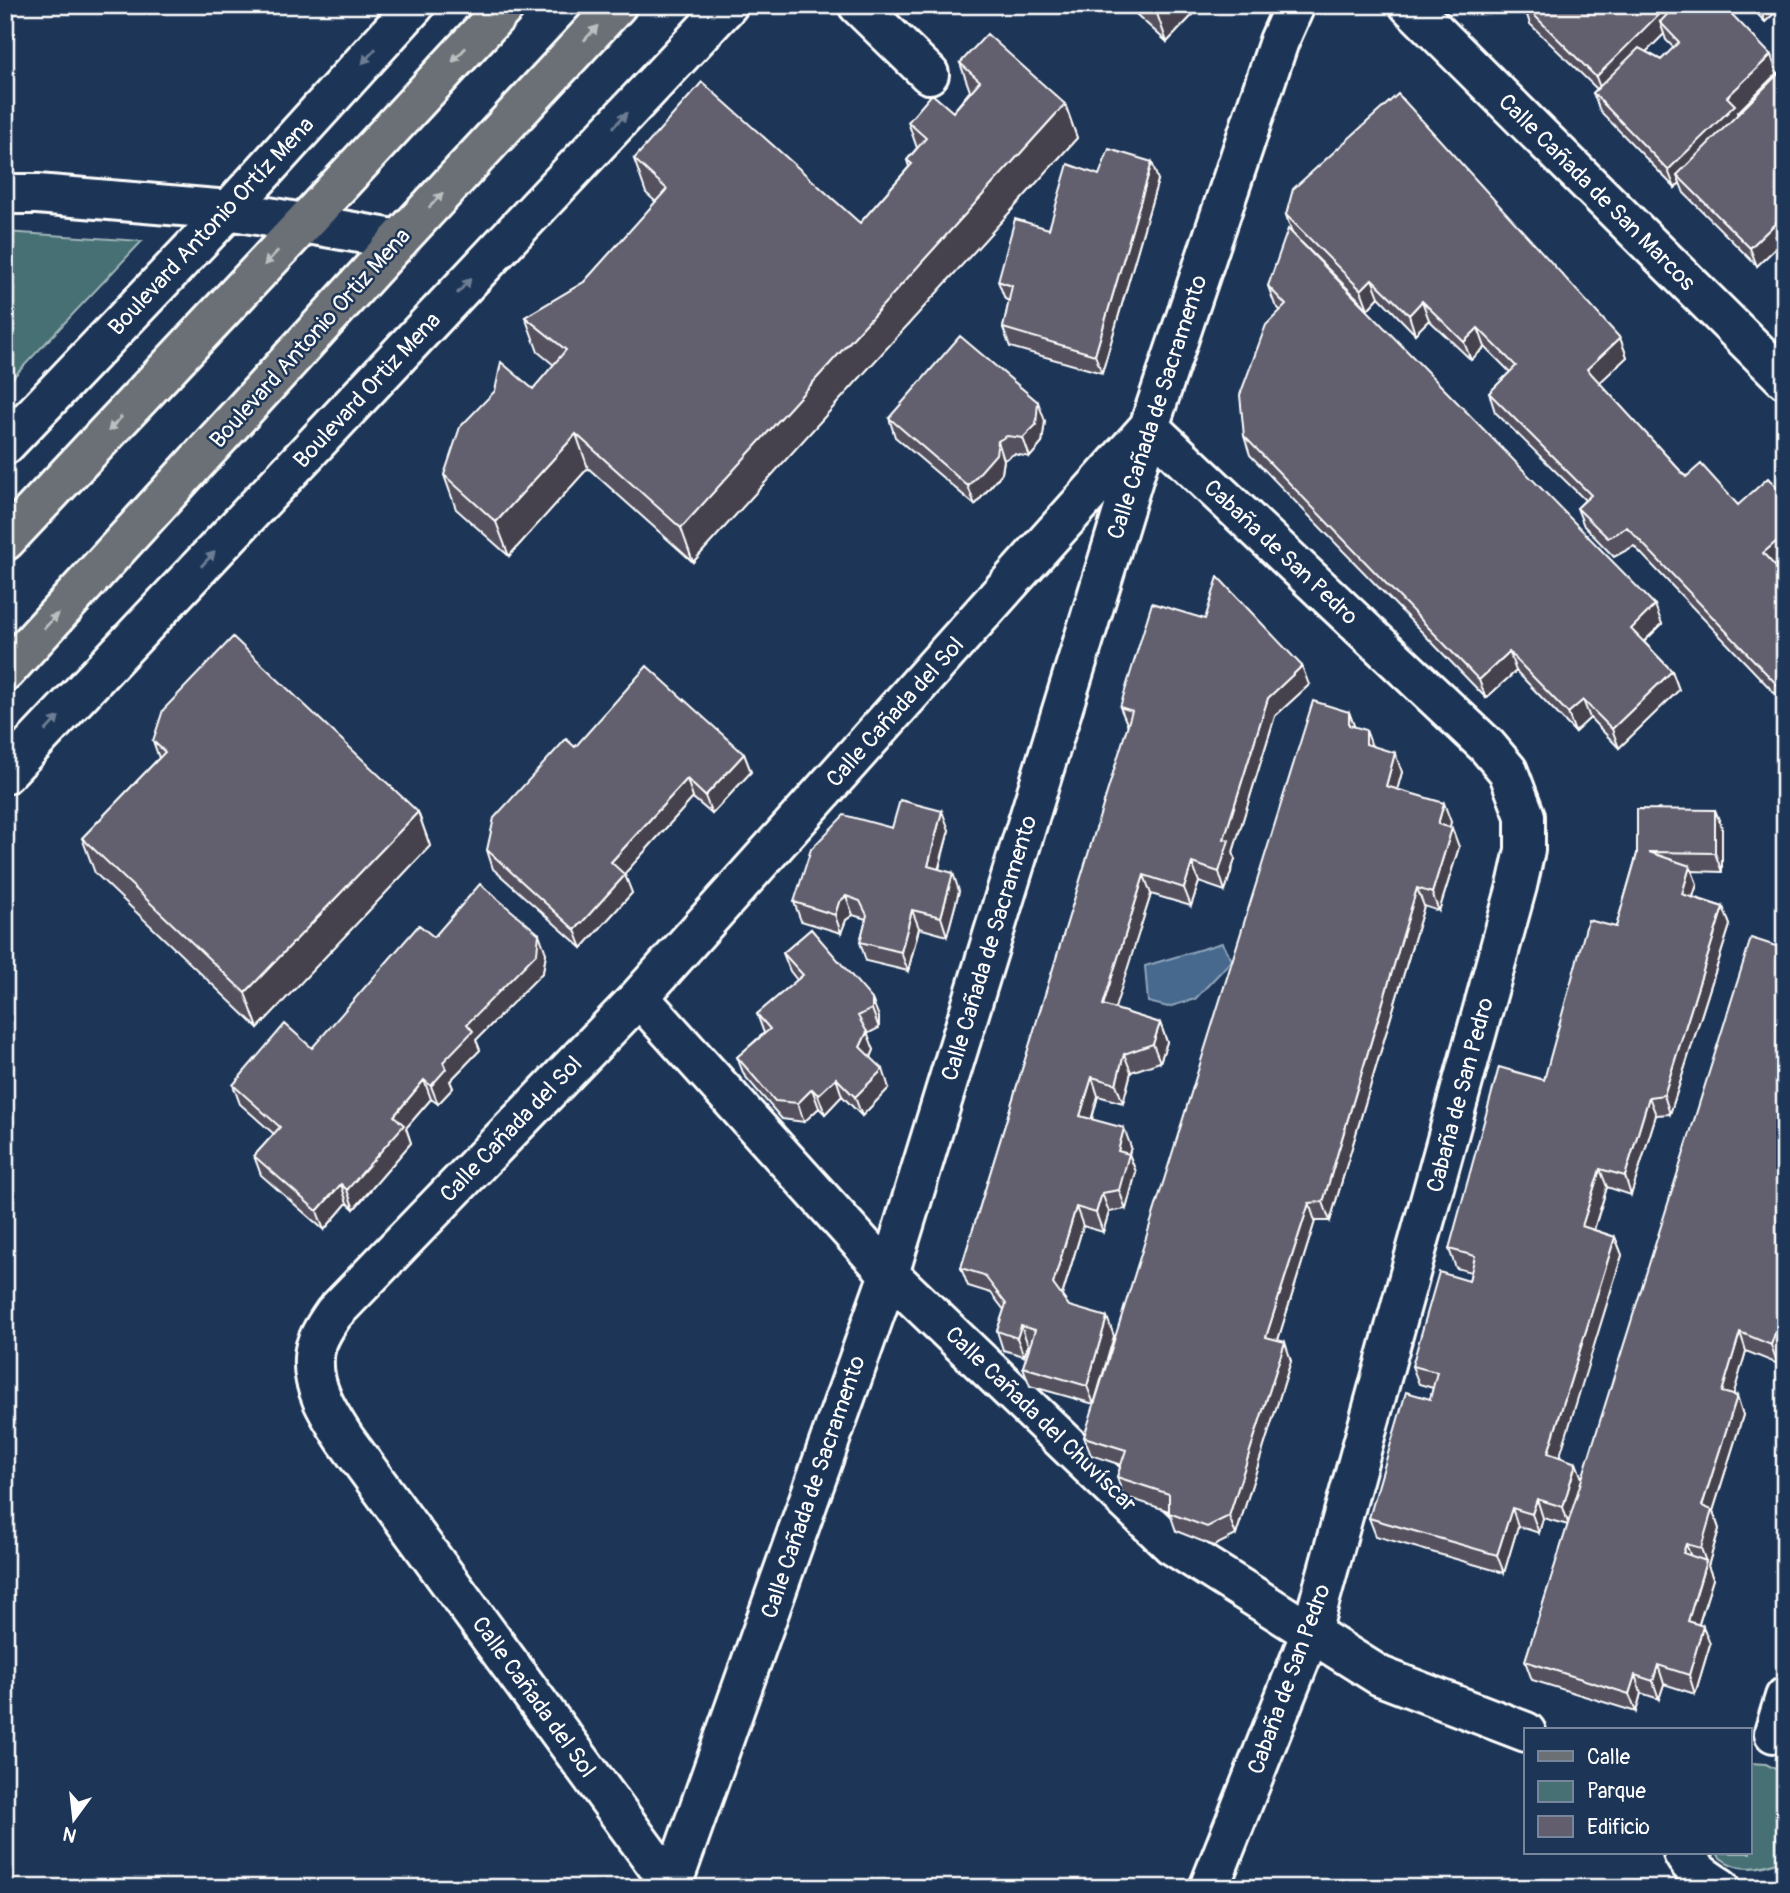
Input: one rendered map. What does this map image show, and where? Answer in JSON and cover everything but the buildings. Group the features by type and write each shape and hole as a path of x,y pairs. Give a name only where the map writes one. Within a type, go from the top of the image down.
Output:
{"main road":[{"path":"5,541 506,5"},
{"name":"Boulevard Antonio Ortiz Mena","path":"5,672 617,5"}],"street":[{"name":"Boulevard Antonio Ortíz Mena","path":"5,445 229,210 415,5"},
{"name":"Boulevard Ortiz Mena","path":"5,774 728,5"},
{"path":"858,5 929,74"},
{"name":"Calle Cañada de Sacramento","path":"672,1887 889,1274 1149,428 1279,41 1295,5"},
{"name":"Calle Cañada de San Marcos","path":"1409,5 1785,379"},
{"path":"5,194 37,194 229,210 399,240"},
{"name":"Calle Cañada del Sol","path":"672,1887 345,1439 324,1406 315,1381 313,1356 321,1333 334,1313 639,998 1149,428"},
{"name":"Cabaña de San Pedro","path":"1149,428 1487,746 1508,771 1525,816 1525,850 1517,886 1311,1632 1209,1888"},
{"name":"Calle Cañada del Chuvíscar","path":"639,998 889,1274 1172,1545 1380,1676 1524,1731"},
{"path":"1770,1734 1785,1697"},
{"path":"1684,1854 1702,1876 1721,1888"}],"green space":[{"path":"5,232 142,241 5,386"},
{"path":"1752,1763 1766,1764 1785,1774 1785,1858 1748,1868 1723,1860 1716,1854 1752,1854"}],"water":[{"path":"1222,943 1232,960 1195,999 1168,1007 1148,1002 1145,966"}]}
